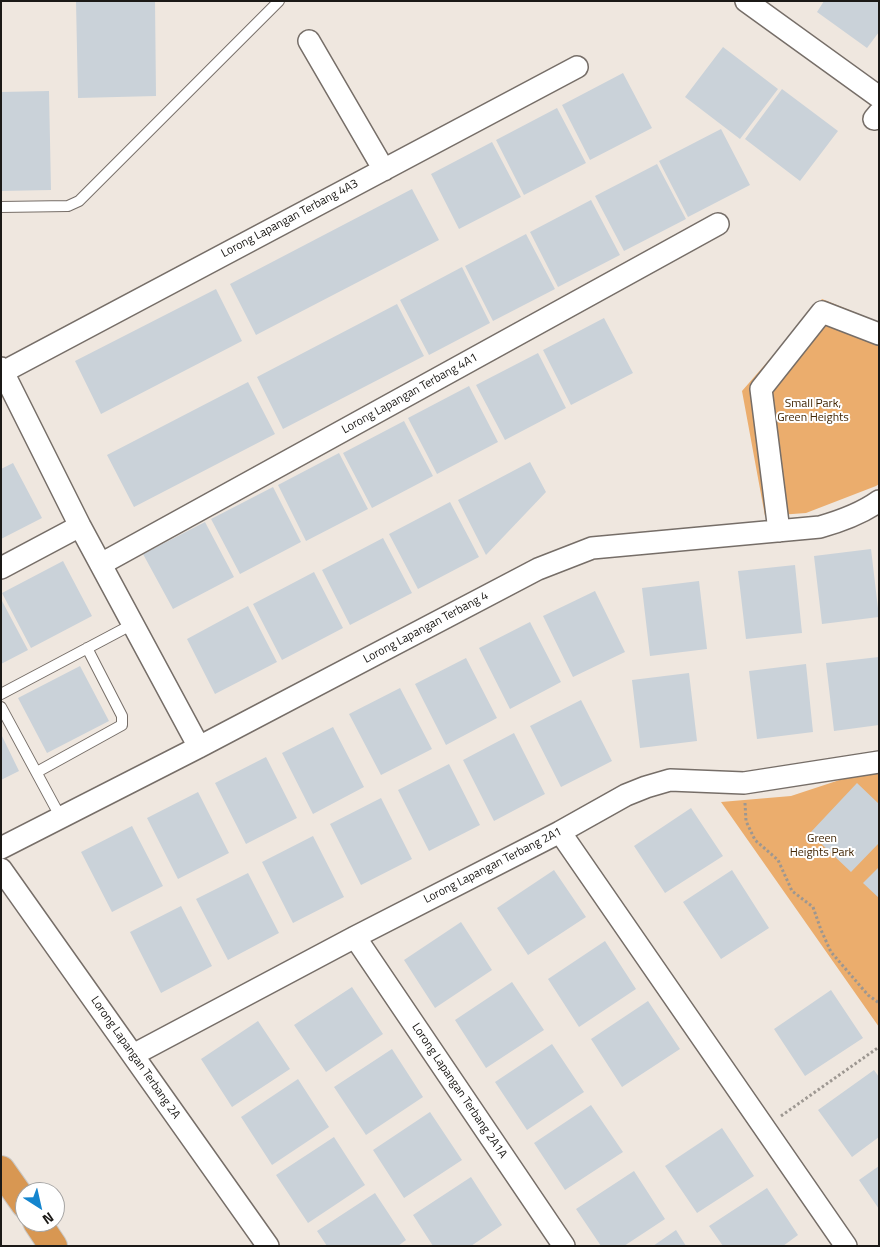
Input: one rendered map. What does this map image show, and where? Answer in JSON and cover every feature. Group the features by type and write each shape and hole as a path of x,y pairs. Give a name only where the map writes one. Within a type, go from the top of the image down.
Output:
{"highway":[{"path":"1,1170 15,1190"},
{"path":"44,1232 54,1246"}],"street":[{"path":"746,1 879,97"},
{"path":"309,40 384,170"},
{"name":"Lorong Lapangan Terbang 4A3","path":"2,370 577,67"},
{"name":"Lorong Lapangan Terbang 4A1","path":"101,564 718,224"},
{"path":"780,530 761,388 822,312 879,334"},
{"path":"2,370 80,526 199,747"},
{"name":"Lorong Lapangan Terbang 4","path":"1,848 199,747 538,569 592,548 820,527 876,508"},
{"path":"1,568 80,526"},
{"name":"Lorong Lapangan Terbang 2A1","path":"133,1055 354,936 560,832 626,794 646,786 670,780 744,782 878,764"},
{"path":"560,832 846,1246"},
{"name":"Lorong Lapangan Terbang 2A","path":"1,869 268,1246"},
{"name":"Lorong Lapangan Terbang 2A1A","path":"354,936 564,1246"}],"lane":[{"path":"1,207 68,206 79,201 279,1"},
{"path":"1,694 133,624"},
{"path":"36,772 122,725 122,716 87,648"},
{"path":"1,707 61,818"}],"path":[{"path":"744,782 746,821 755,840 778,860 792,891 813,907 831,952 868,995 879,1003"},
{"path":"764,1127 879,1047"}],"green space":[{"name":"Small Park, Green Heights","path":"822,299 879,322 879,484 806,513 765,516 742,391"},
{"name":"Green Heights Park","path":"879,767 879,1027 721,802 791,796"}],"building":[{"path":"76,1 155,1 156,96 78,98"},
{"path":"824,1 879,1 879,32 867,48 817,12"},
{"path":"723,47 778,89 740,139 685,97"},
{"path":"623,73 652,128 590,160 562,105"},
{"path":"782,89 838,131 800,181 745,139"},
{"path":"49,91 51,190 1,191 1,92"},
{"path":"557,108 586,163 524,195 496,140"},
{"path":"721,129 750,185 688,217 659,161"},
{"path":"492,142 521,197 459,229 431,174"},
{"path":"657,164 686,219 624,251 595,196"},
{"path":"412,189 439,240 256,335 230,284"},
{"path":"591,200 620,255 558,287 530,232"},
{"path":"526,234 555,289 493,321 465,266"},
{"path":"462,267 490,323 429,355 400,300"},
{"path":"216,289 242,341 101,414 75,361"},
{"path":"397,304 424,356 283,429 257,377"},
{"path":"604,318 633,373 571,405 543,350"},
{"path":"538,353 566,408 505,440 476,385"},
{"path":"248,382 275,434 134,507 107,455"},
{"path":"469,386 498,442 437,474 408,418"},
{"path":"404,421 433,476 372,508 343,453"},
{"path":"339,453 368,509 306,541 278,485"},
{"path":"530,462 546,492 486,555 458,500"},
{"path":"13,463 42,518 1,539 1,469"},
{"path":"273,487 301,542 240,574 211,519"},
{"path":"450,502 479,557 418,589 389,534"},
{"path":"205,522 234,577 173,609 143,554"},
{"path":"383,538 412,593 350,625 322,570"},
{"path":"871,549 879,617 822,624 814,556"},
{"path":"63,561 92,616 31,648 2,593"},
{"path":"795,565 802,633 746,639 738,571"},
{"path":"314,572 343,628 282,660 253,604"},
{"path":"699,581 707,649 650,656 642,588"},
{"path":"595,591 625,652 573,677 543,616"},
{"path":"1,599 28,650 1,664"},
{"path":"248,606 277,662 215,694 187,639"},
{"path":"530,622 561,682 510,709 479,648"},
{"path":"879,657 879,725 834,731 826,663"},
{"path":"466,658 497,718 446,745 415,684"},
{"path":"806,664 813,732 757,739 749,671"},
{"path":"80,666 109,721 47,753 18,698"},
{"path":"689,673 697,741 640,748 632,680"},
{"path":"400,688 432,749 381,775 349,714"},
{"path":"581,700 612,761 561,787 530,726"},
{"path":"333,727 364,787 313,814 282,753"},
{"path":"514,733 545,794 494,821 463,760"},
{"path":"1,734 19,771 1,780"},
{"path":"266,757 297,818 246,844 215,783"},
{"path":"449,764 480,825 429,851 398,790"},
{"path":"857,783 879,804 879,843 851,872 810,833"},
{"path":"198,792 229,853 178,879 147,818"},
{"path":"381,798 412,859 361,885 330,824"},
{"path":"691,808 723,856 665,893 634,846"},
{"path":"132,826 163,886 112,912 81,852"},
{"path":"313,836 344,897 293,923 262,862"},
{"path":"879,867 879,898 863,883"},
{"path":"554,870 586,917 528,955 497,908"},
{"path":"732,870 769,928 721,959 683,902"},
{"path":"248,873 279,933 228,960 196,899"},
{"path":"181,906 212,966 161,993 130,932"},
{"path":"461,922 492,970 435,1008 404,960"},
{"path":"605,941 636,989 579,1027 548,979"},
{"path":"512,982 544,1030 486,1068 455,1020"},
{"path":"352,987 383,1034 326,1072 294,1025"},
{"path":"831,990 863,1038 805,1076 774,1029"},
{"path":"648,1001 680,1049 622,1087 591,1039"},
{"path":"258,1021 290,1069 232,1107 201,1059"},
{"path":"552,1044 584,1092 527,1130 495,1082"},
{"path":"392,1049 423,1097 366,1135 334,1087"},
{"path":"874,1070 879,1077 879,1137 852,1157 818,1110"},
{"path":"298,1079 329,1127 272,1165 241,1117"},
{"path":"591,1105 623,1152 565,1190 534,1143"},
{"path":"430,1112 462,1160 404,1198 373,1150"},
{"path":"722,1128 754,1176 697,1213 665,1166"},
{"path":"334,1137 365,1185 308,1223 276,1175"},
{"path":"879,1166 879,1209 859,1180"},
{"path":"634,1171 665,1219 624,1246 601,1246 576,1209"},
{"path":"471,1177 502,1225 471,1246 433,1246 413,1215"},
{"path":"767,1188 798,1235 783,1246 723,1246 709,1226"},
{"path":"375,1193 406,1240 398,1246 327,1246 317,1231"},
{"path":"676,1230 686,1246 653,1246"}]}
